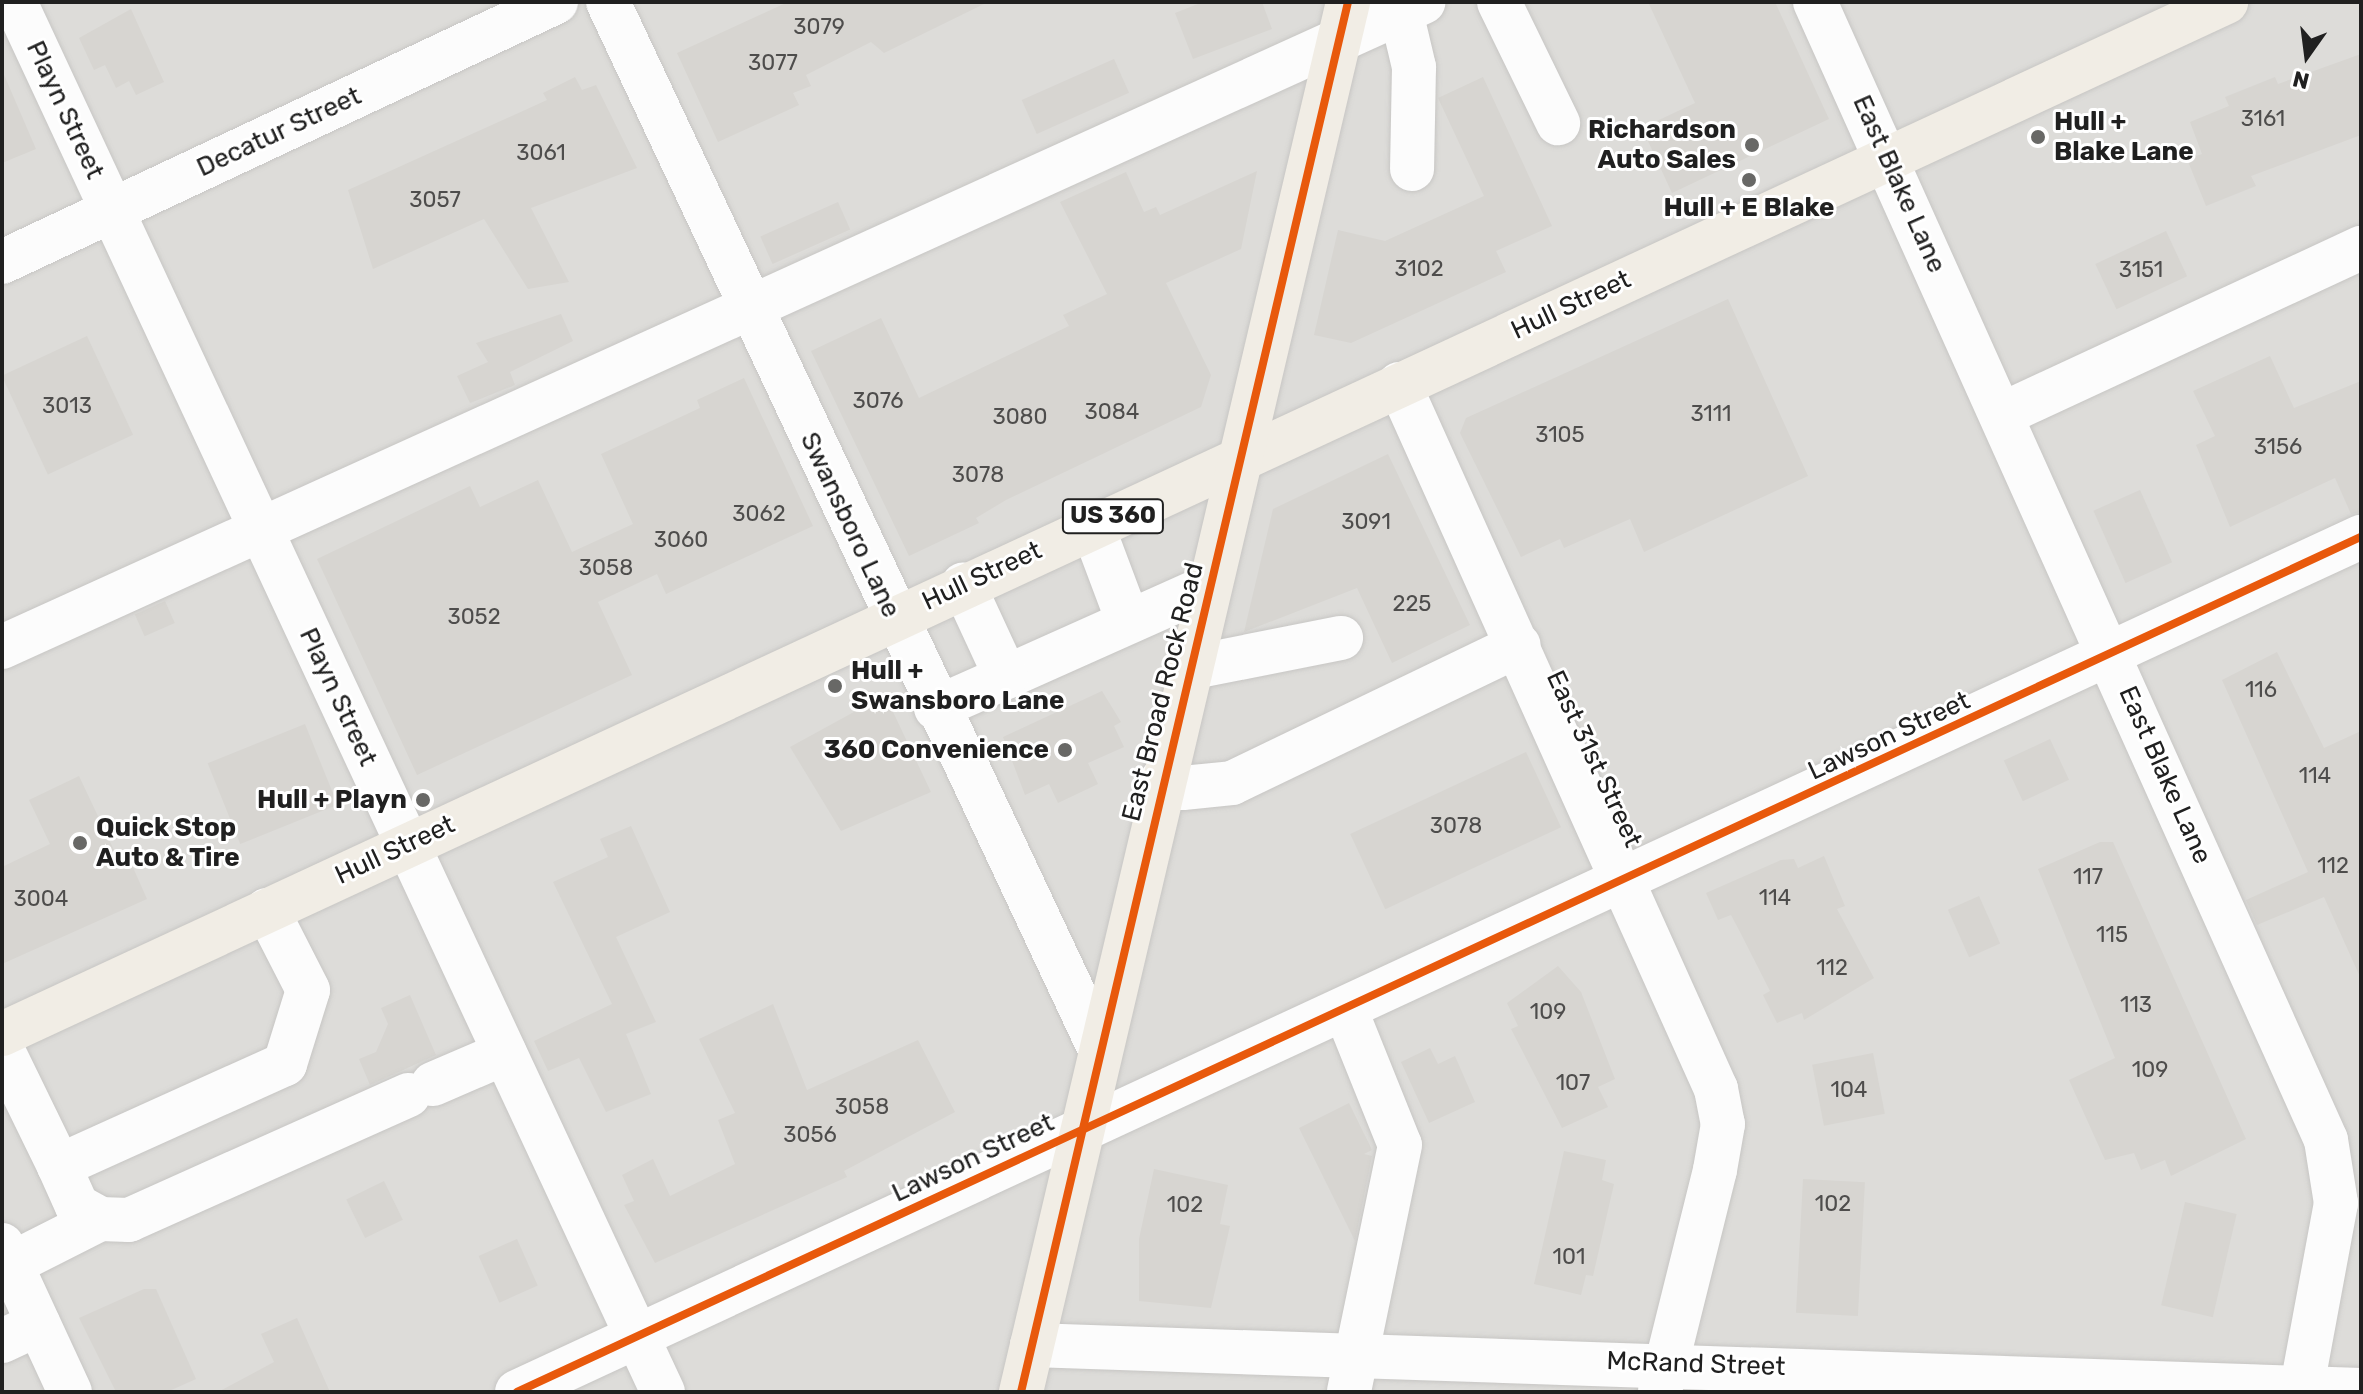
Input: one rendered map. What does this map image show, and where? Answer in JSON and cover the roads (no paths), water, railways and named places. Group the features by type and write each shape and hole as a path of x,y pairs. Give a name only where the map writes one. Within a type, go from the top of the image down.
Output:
{"main road":[{"name":"Hull Street","path":"2,1034 963,584 2226,2"},
{"name":"East Broad Rock Road","path":"1021,1392 1098,1045 1344,20"}],"street":[{"name":"Playn Street","path":"15,2 663,1392"},
{"name":"Decatur Street","path":"2,262 556,2"},
{"name":"Swansboro Lane","path":"608,2 892,617 1098,1045"},
{"path":"1499,2 1558,123"},
{"name":"East Blake Lane","path":"1815,2 2111,654 2334,1169 2332,1233 2301,1390"},
{"path":"2,647 748,302 1344,20 1412,7 1412,169"},
{"path":"2003,414 2361,248"},
{"name":"East 31st Street","path":"1399,384 1627,880 1716,1089 1723,1124 1663,1377"},
{"path":"1092,525 1128,621"},
{"name":"Lawson Street","path":"517,1392 1078,1131 1346,1011 2111,654 2357,549"},
{"path":"963,584 1006,677"},
{"path":"936,708 1209,586"},
{"path":"1189,668 1341,638"},
{"path":"1162,780 1183,788 1232,783 1519,645"},
{"path":"59,1166 285,1064 308,990 267,910"},
{"path":"1346,1011 1400,1145 1353,1374"},
{"path":"2,1049 77,1206 100,1219"},
{"path":"70,1392 20,1333 6,1255 100,1219 129,1220 505,1053"},
{"name":"McRand Street","path":"1032,1345 1353,1374 2361,1390"}],"place":[{"name":"Hull + Blake Lane","path":"2038,137"},
{"name":"Richardson Auto Sales","path":"1752,145"},
{"name":"Hull + E Blake","path":"1749,180"},
{"name":"Hull + Swansboro Lane","path":"835,686"},
{"name":"360 Convenience","path":"1065,750"},
{"name":"Hull + Playn","path":"423,800"},
{"name":"Quick Stop Auto & Tire","path":"80,843"}]}
